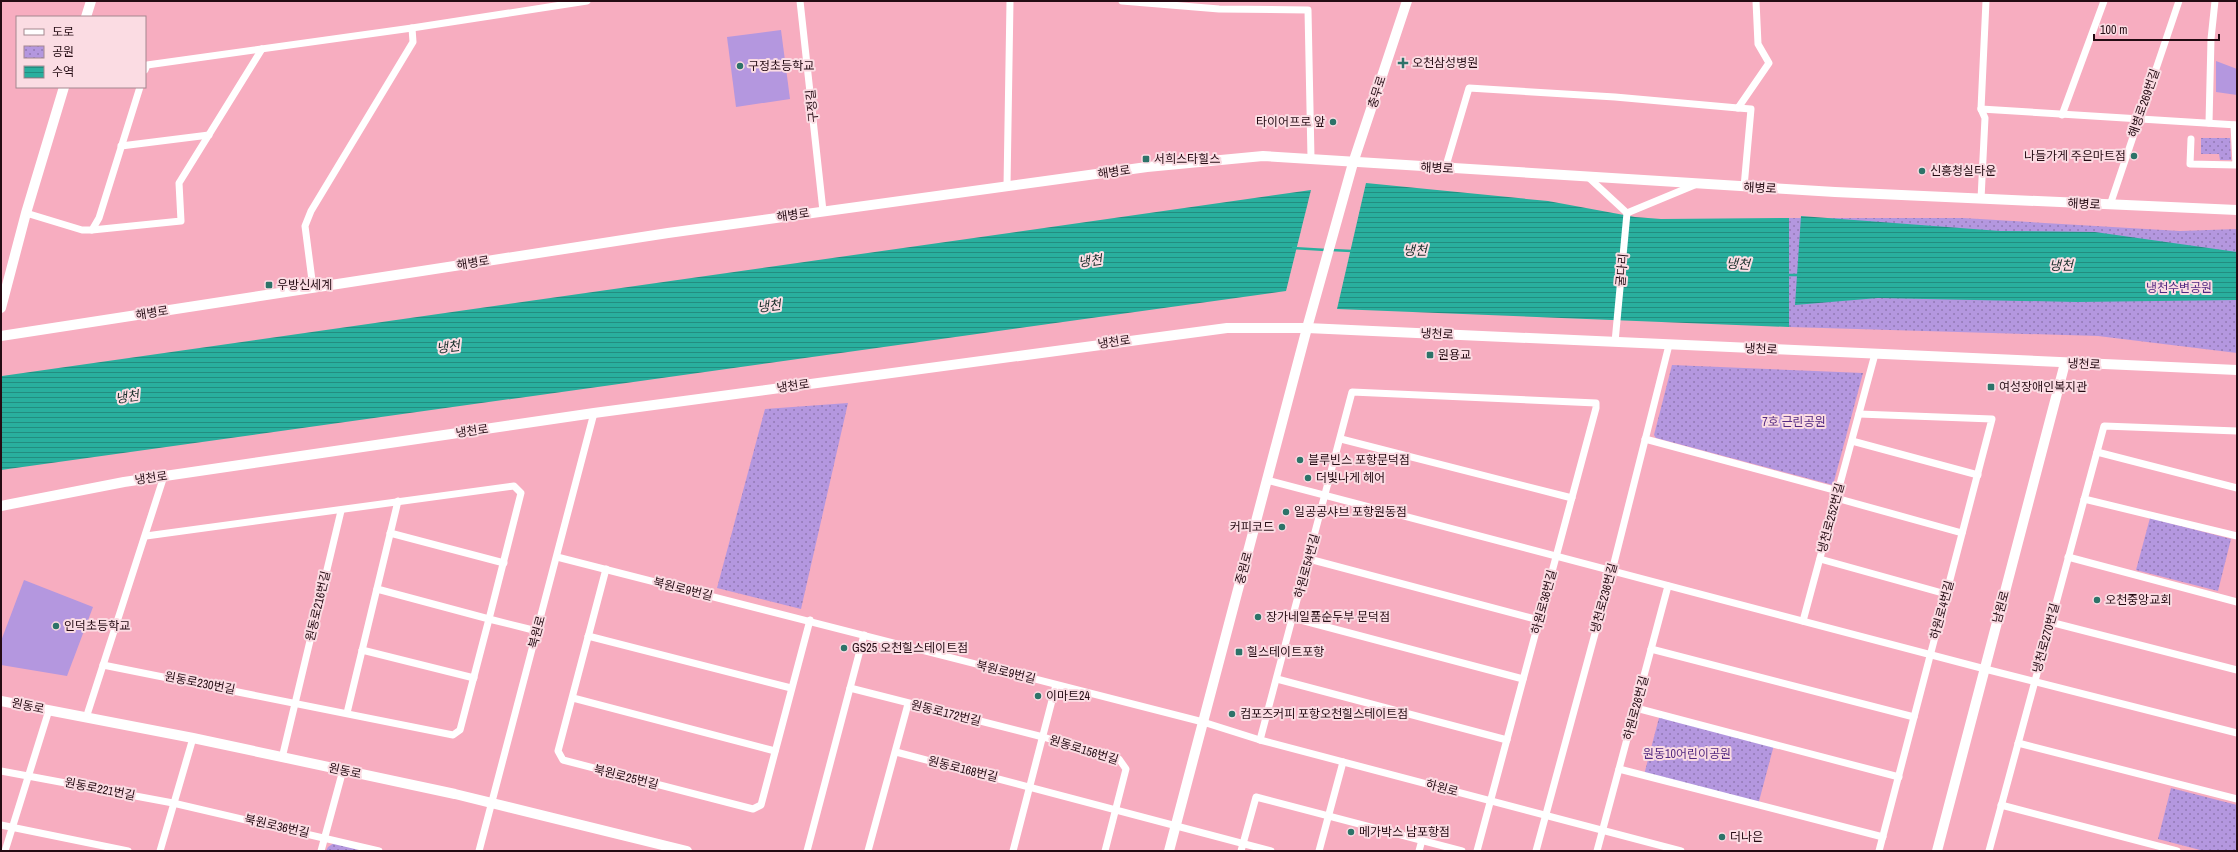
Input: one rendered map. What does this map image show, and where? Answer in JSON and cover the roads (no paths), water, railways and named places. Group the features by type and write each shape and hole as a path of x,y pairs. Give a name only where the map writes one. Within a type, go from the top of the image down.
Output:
{"street":[{"path":"86,16 90,1"},
{"path":"146,68 147,65 412,28 587,1"},
{"name":"구정길","path":"800,1 823,211"},
{"path":"1007,186 1010,1"},
{"path":"1122,1 1219,9 1308,10 1311,158"},
{"name":"충무로","path":"1312,310 1353,163 1407,1"},
{"path":"1738,108 1769,63 1758,44 1756,1"},
{"path":"1981,199 1985,118 1981,109 1986,1"},
{"path":"2062,115 2104,1"},
{"name":"해병로269번길","path":"2110,205 2179,1"},
{"path":"2209,123 2211,39 2215,1"},
{"path":"312,288 305,226 311,211 413,42 412,28"},
{"path":"26,213 82,230 181,221 179,184 262,49"},
{"path":"1,308 26,213 64,88"},
{"path":"92,230 99,218 140,88"},
{"path":"1445,169 1469,88 1615,97 1751,109 1744,187"},
{"path":"1981,109 2236,125 2236,165 2190,164 2192,139"},
{"path":"121,146 209,135"},
{"name":"해병로","path":"1,336 668,233 1146,167 1256,157 1311,158 1353,163 1744,187 2237,210"},
{"path":"1588,177 1627,214 1698,184"},
{"name":"굴다리","path":"1615,342 1627,214"},
{"name":"중원로","path":"1168,851 1312,310"},
{"name":"냉천로","path":"1,506 164,476 594,414 1210,330 1307,328 2237,370"},
{"name":"냉천로236번길","path":"1536,851 1612,571 1669,344"},
{"name":"냉천로252번길","path":"1803,621 1875,354"},
{"name":"남원로","path":"1937,851 2065,363"},
{"name":"하원로54번길","path":"1260,740 1326,496 1352,392 1596,403"},
{"name":"하원로36번길","path":"1477,851 1596,408 1596,403"},
{"name":"북원로","path":"479,851 594,414"},
{"name":"하원로4번길","path":"1859,414 1992,419 1879,851"},
{"name":"냉천로270번길","path":"1989,851 2104,426 2237,432"},
{"path":"1341,439 1572,498"},
{"path":"1645,439 1962,533"},
{"path":"1852,441 1978,475"},
{"path":"2097,452 2237,488"},
{"path":"86,718 146,536 164,476"},
{"path":"1267,480 1931,655 2237,733"},
{"path":"146,536 341,511 398,501 514,486 521,493 460,730 453,735 296,702"},
{"path":"2084,499 2237,536"},
{"path":"347,713 398,501"},
{"name":"원동로216번길","path":"282,758 341,511"},
{"path":"390,533 504,563"},
{"name":"북원로9번길","path":"557,557 810,620 864,636 1203,722"},
{"path":"2068,557 2237,602"},
{"path":"1309,559 1539,620"},
{"path":"1820,559 1946,594"},
{"name":"북원로25번길","path":"606,569 558,751 563,760 753,809 761,805 775,751"},
{"name":"하원로26번길","path":"1597,851 1668,586"},
{"path":"377,589 537,631"},
{"path":"1293,618 1523,680"},
{"path":"572,698 775,751 810,620"},
{"path":"2050,622 2237,670"},
{"path":"588,636 791,688"},
{"path":"807,851 864,636"},
{"path":"1651,649 1914,718"},
{"path":"362,650 474,678"},
{"name":"원동로230번길","path":"103,665 296,702"},
{"path":"1276,678 1507,740"},
{"name":"원동로156번길","path":"1013,851 1056,685"},
{"name":"원동로172번길","path":"850,688 908,704 1043,737"},
{"name":"원동로","path":"1,701 193,738 343,770 492,803 687,851"},
{"path":"868,851 908,704"},
{"path":"1636,708 1898,777"},
{"path":"5,851 27,776 49,710"},
{"name":"하원로","path":"1203,722 1260,740 1681,851"},
{"name":"원동로156번길","path":"1043,737 1119,759 1124,763 1126,769 1105,851"},
{"path":"160,851 193,738"},
{"path":"2018,743 2237,799"},
{"name":"원동로168번길","path":"896,752 1030,787"},
{"path":"1319,851 1343,762"},
{"path":"1620,769 1883,837"},
{"path":"321,851 343,770"},
{"name":"원동로221번길","path":"1,771 173,803"},
{"path":"1030,787 1176,825 1242,847 1271,851"},
{"path":"1242,847 1256,797 1462,851"},
{"name":"북원로36번길","path":"173,803 380,851"},
{"path":"2001,805 2177,851"},
{"path":"1,825 128,851"},
{"path":"1419,851 1422,840"}],"water":[{"name":"냉천","path":"1366,183 1548,201 1635,217 1661,219 1789,218 1789,327 1337,309"},
{"path":"1311,190 1286,291 1,470 2,376"},
{"name":"냉천수변공원","path":"1801,216 2000,231 2095,232 2237,252 2237,300 2077,302 1878,298 1795,305"}],"waterway":[{"name":"냉천","path":"1293,248 1326,250"},
{"name":"냉천","path":"1331,250 1352,251"},
{"name":"냉천","path":"1786,275 1799,275"}],"place":[{"name":"오천삼성병원","path":"1403,63"},
{"name":"구정초등학교","path":"740,66"},
{"name":"타이어프로 앞","path":"1333,122"},
{"name":"나들가게 주은마트점","path":"2134,156"},
{"name":"서희스타힐스","path":"1146,159"},
{"name":"신흥청실타운","path":"1922,171"},
{"name":"우방신세계","path":"269,285"},
{"name":"원용교","path":"1430,355"},
{"name":"여성장애인복지관","path":"1991,387"},
{"name":"블루빈스 포항문덕점","path":"1300,460"},
{"name":"더빛나게 헤어","path":"1308,478"},
{"name":"일공공샤브 포항원동점","path":"1286,512"},
{"name":"커피코드","path":"1282,527"},
{"name":"오천중앙교회","path":"2097,600"},
{"name":"장가네일품순두부 문덕점","path":"1258,617"},
{"name":"인덕초등학교","path":"56,626"},
{"name":"GS25 오천힐스테이트점","path":"844,648"},
{"name":"힐스테이트포항","path":"1239,652"},
{"name":"이마트24","path":"1038,696"},
{"name":"컴포즈커피 포항오천힐스테이트점","path":"1232,714"},
{"name":"메가박스 남포항점","path":"1351,832"},
{"name":"더나은","path":"1722,837"}],"park label":[{"name":"7호 근린공원","path":"1794,422"},
{"name":"원동10어린이공원","path":"1687,754"}]}
